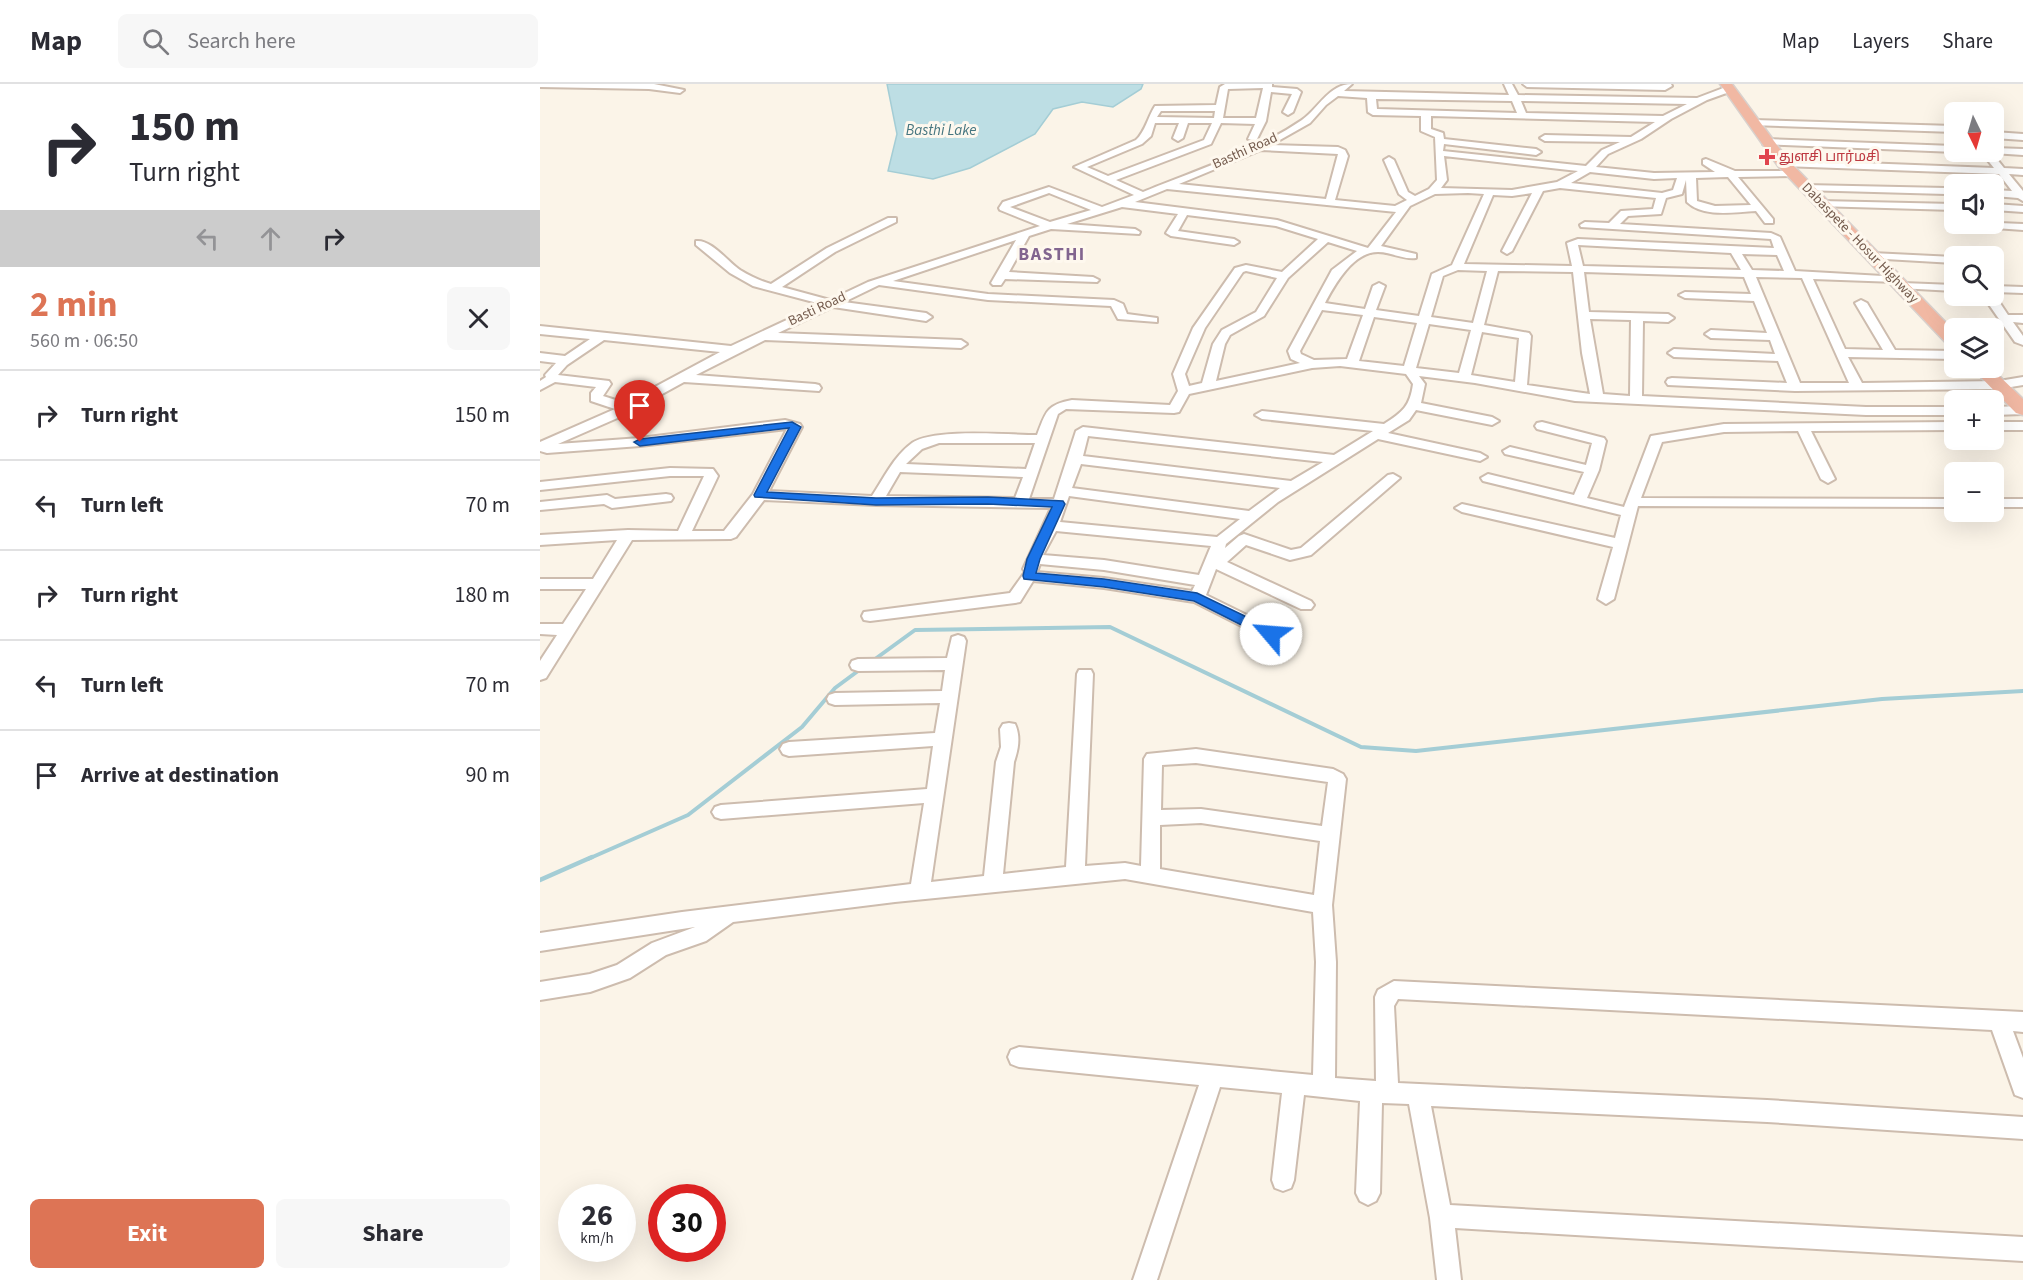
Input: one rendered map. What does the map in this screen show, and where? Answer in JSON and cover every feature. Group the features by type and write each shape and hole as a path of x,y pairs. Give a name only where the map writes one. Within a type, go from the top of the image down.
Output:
{"highway":[{"name":"Dabaspete - Hosur Highway","path":"1726,88 1788,168 1944,330"},
{"path":"1992,378 2023,410"}],"street":[{"path":"540,84 649,86 680,90"},
{"name":"Basthi Road","path":"1163,186 1307,121 1323,103 1348,84"},
{"path":"1508,84 1522,115"},
{"path":"1527,84 1668,87 1666,84"},
{"path":"1107,180 1206,144 1218,121 1224,87 1231,85 1267,86 1297,92 1288,112"},
{"path":"1267,86 1257,143 1338,150 1342,153 1343,156 1324,201 1311,214"},
{"path":"1707,86 1726,88"},
{"path":"1560,185 1588,169 1605,152 1726,88"},
{"path":"1338,93 1368,96 1698,101"},
{"path":"1368,96 1371,96 1373,112 1665,119"},
{"path":"1211,97 1222,98"},
{"path":"1142,195 1079,167 1139,142 1146,136 1158,108 1220,108"},
{"path":"1426,113 1426,131 1440,135 1442,180 1433,191"},
{"path":"1152,120 1260,121"},
{"path":"1178,138 1185,120"},
{"path":"1754,123 1944,129"},
{"path":"2004,136 2023,137"},
{"path":"1545,138 1633,139"},
{"path":"1440,141 1544,153 1547,155 1546,165"},
{"path":"1766,142 1944,149"},
{"path":"2004,151 2023,152"},
{"path":"1439,153 1654,176 1686,176 1788,168 2023,172"},
{"path":"1389,160 1404,194 1414,199"},
{"path":"1706,162 1719,170 1730,173 1769,221"},
{"path":"1994,162 2022,196"},
{"path":"1312,364 1294,354 1336,272 1369,249 1414,199 1433,191 1512,193 1560,185 1662,196 1678,192 1686,176"},
{"path":"1686,176 1692,201 1697,205 1722,209 1759,208"},
{"path":"1163,186 1405,207"},
{"name":"Basti Road","path":"540,448 627,408 733,350 878,282 1075,217 1102,211 1163,186"},
{"path":"1806,188 1944,191"},
{"path":"1507,251 1539,189"},
{"path":"1102,211 1048,190 1005,206 1050,226 1135,232"},
{"path":"1457,267 1490,191"},
{"path":"1900,195 1908,206"},
{"path":"2004,195 2022,196"},
{"path":"1612,226 1625,213 1657,212 1662,196"},
{"path":"1122,204 1277,223 1369,249 1412,256"},
{"path":"1821,204 1944,207"},
{"path":"2004,207 2023,208"},
{"path":"1184,212 1171,233 1234,242"},
{"path":"773,288 831,250 892,220"},
{"path":"1585,225 1771,236 1775,237 1791,275"},
{"path":"2004,226 2023,227"},
{"path":"988,297 1025,234"},
{"path":"1208,386 1219,344 1226,333 1260,314 1284,276 1326,238"},
{"path":"700,243 745,279 830,303 926,317"},
{"path":"1597,398 1572,243 1663,245 1781,252"},
{"path":"1663,245 1670,271"},
{"path":"1734,250 1748,272 1795,387"},
{"path":"1872,256 1944,260"},
{"path":"1408,370 1438,274 1457,267 1748,272 1944,287"},
{"path":"1021,502 1052,412 1062,406 1086,404 1174,409 1184,391 1179,374 1198,328 1239,270 1246,268 1284,276"},
{"path":"1464,377 1493,268"},
{"path":"1002,275 1093,280"},
{"path":"1806,275 1857,387"},
{"path":"878,282 988,297 1114,303 1119,306 1122,317 1153,320"},
{"path":"1352,363 1379,286"},
{"path":"2004,290 2023,291"},
{"path":"1685,295 1759,298"},
{"path":"1861,303 1891,354"},
{"path":"1318,306 1477,327 1525,336 1521,386"},
{"path":"1996,306 2019,339 2023,341"},
{"path":"1584,315 1668,318"},
{"path":"1636,400 1637,317"},
{"path":"2004,318 2023,319"},
{"path":"540,330 733,350"},
{"path":"1711,334 1774,337"},
{"path":"762,336 962,344"},
{"path":"553,378 551,375 554,370 601,337"},
{"path":"1674,353 1783,358"},
{"path":"1840,353 1944,355"},
{"path":"540,357 562,358 565,362"},
{"path":"1184,391 1312,364 1352,363 1464,377 1597,398 1866,411 1944,411"},
{"path":"1197,597 1215,562 1220,542 1294,486 1404,417 1417,400 1419,384 1408,370"},
{"path":"540,386 553,378 605,384 597,393 596,398 627,408"},
{"path":"681,378 815,388"},
{"path":"1672,382 1857,387 1999,385 2023,381"},
{"path":"1413,405 1492,421"},
{"path":"2004,411 2023,410"},
{"path":"1262,415 1381,431 1480,457"},
{"path":"540,448 640,442 792,425 795,427 760,495 730,534 628,535 540,540"},
{"path":"1542,426 1599,441 1592,470 1579,499"},
{"path":"1802,426 1828,479"},
{"path":"1606,598 1631,507 1656,439 1724,428 1944,426"},
{"path":"2004,426 2023,426"},
{"path":"870,616 1015,598 1029,576 1034,559 1051,526 1083,431 1337,459"},
{"path":"876,501 913,448 929,440 1043,439"},
{"path":"1510,451 1592,470"},
{"path":"1075,459 1294,486"},
{"path":"898,468 1031,473"},
{"path":"540,486 670,472 708,472 711,476 682,534"},
{"path":"1215,562 1244,539 1290,555 1306,552 1393,478"},
{"path":"1488,478 1579,499 1631,507 1944,503"},
{"path":"760,495 876,501 1021,502 1061,498 1252,516"},
{"path":"540,507 607,499 612,504 666,498"},
{"path":"2004,503 2023,503"},
{"path":"1462,508 1621,544"},
{"path":"1051,526 1220,542"},
{"path":"540,674 628,535"},
{"path":"1034,559 1104,565 1204,581"},
{"path":"1215,562 1306,605"},
{"path":"1029,576 1104,583 1197,597 1271,634"},
{"path":"540,584 597,584"},
{"path":"540,629 568,630"},
{"path":"920,890 958,641"},
{"path":"858,665 955,664"},
{"path":"1076,874 1085,674"},
{"path":"835,699 950,697"},
{"path":"993,883 1005,762 1010,747 1009,729"},
{"path":"789,749 944,739"},
{"path":"1150,876 1153,759 1196,756 1333,776 1337,779 1322,905 1326,962 1324,1087"},
{"path":"721,812 935,795"},
{"path":"1150,818 1201,816 1331,835"},
{"path":"540,942 639,925 920,890 1125,871 1322,905"},
{"path":"540,991 590,983 623,972 659,949 699,935 732,914"},
{"path":"1368,1193 1379,1093 1385,998 1394,990 2023,1022"},
{"path":"1999,1021 2023,1088"},
{"path":"1019,1057 1379,1093 1767,1111 2023,1128"},
{"path":"1144,1280 1213,1076"},
{"path":"1283,1180 1294,1084"},
{"path":"1418,1095 1438,1210 1442,1216 1449,1280"},
{"path":"1442,1216 2023,1249"}],"water":[{"name":"Basthi Lake","path":"887,84 1143,84 1141,89 1113,107 1082,102 1053,109 1035,134 970,168 933,179 888,171 897,134"}],"waterway":[{"path":"871,662 915,630 1110,627 1361,747 1416,751 1882,699 2023,691"},
{"path":"588,859 688,815 802,727 835,688 862,668"},
{"path":"540,880 592,857"}],"place":[{"name":"துளசி பார்மசி","path":"1767,157"}],"district":[{"name":"BASTHI","path":"1052,254"}],"route":[{"path":"640,442 786,424 795,427 760,495 876,501 988,501 1059,504 1051,526 1034,559 1029,576 1104,583 1197,597 1271,634"}]}
